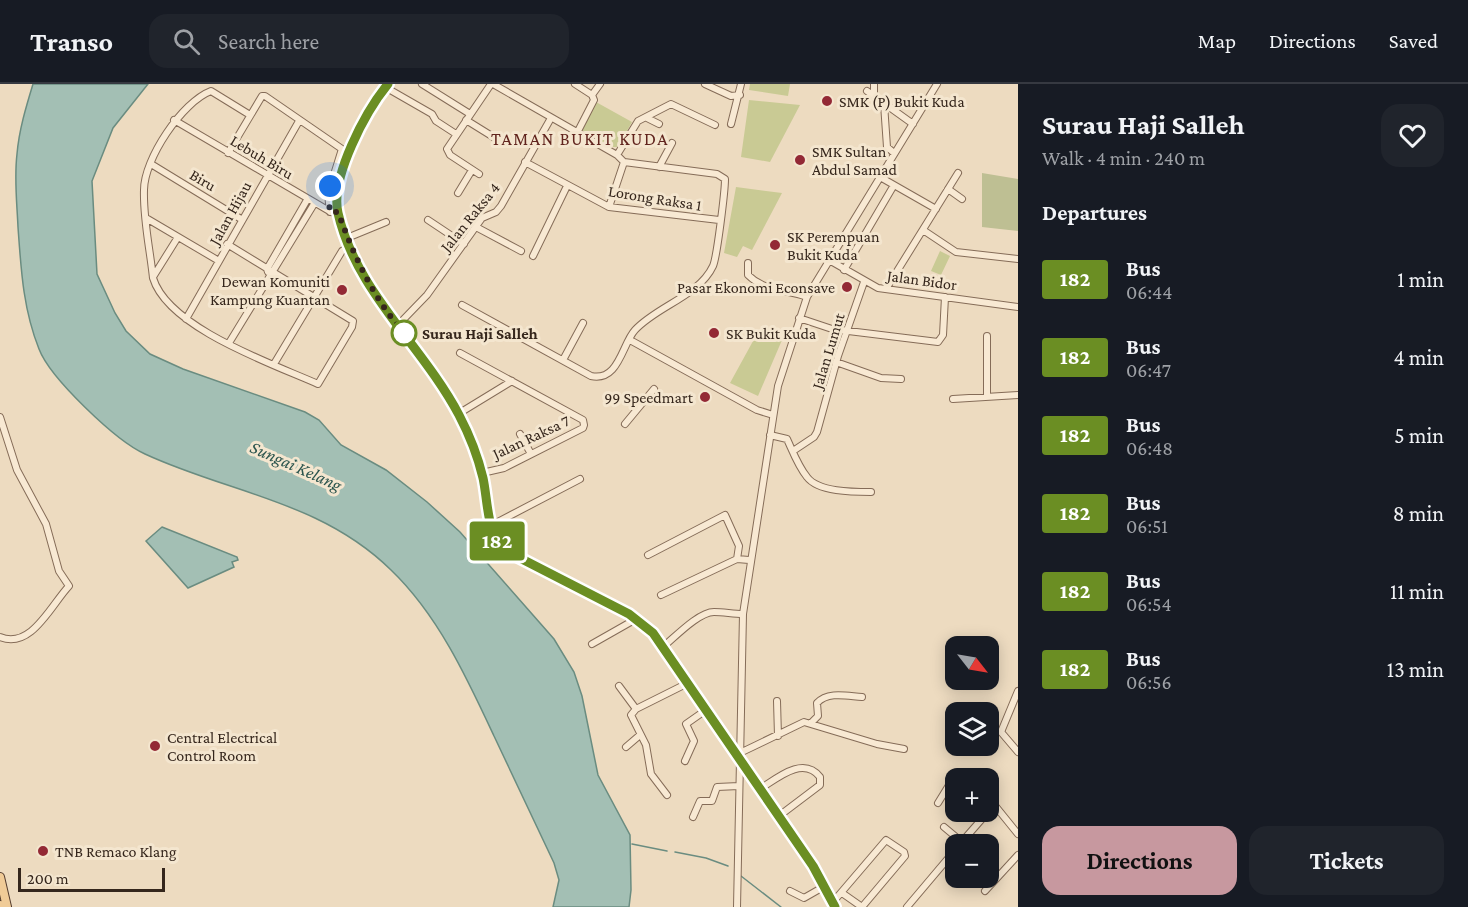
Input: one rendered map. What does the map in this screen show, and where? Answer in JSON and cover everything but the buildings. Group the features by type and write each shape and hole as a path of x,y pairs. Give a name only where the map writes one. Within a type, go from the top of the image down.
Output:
{"main road":[{"path":"0,878 4,905"}],"street":[{"path":"422,84 495,138"},
{"path":"462,305 598,377 617,366 634,330 707,277 716,256 724,178 717,174 624,162 617,155 492,84 448,146 450,155 478,174"},
{"path":"576,84 592,95 594,102 577,133"},
{"path":"592,95 600,84"},
{"path":"705,84 731,96 740,95"},
{"path":"731,124 741,84"},
{"path":"874,84 874,97"},
{"path":"741,761 744,751 742,727 743,614 749,560 778,386 807,297 937,84"},
{"path":"456,134 436,121 432,114 387,86 358,133 345,165 337,201 338,212 350,246 373,293 398,325 458,414 482,473 492,525 498,542 514,555 636,619 664,646 825,886 834,905"},
{"path":"227,244 270,272 350,318 352,327 318,384 205,334 186,319 155,285 153,278 143,188 151,164 174,120 210,91 250,115"},
{"path":"867,91 913,124"},
{"path":"228,153 262,96 265,96 342,149 328,194 330,212"},
{"path":"617,155 635,124 662,108 675,104 696,118 715,125"},
{"path":"884,104 887,147 894,153"},
{"name":"Jalan Raksa 4","path":"398,325 427,295 482,218 496,212 501,206 551,118"},
{"path":"647,118 659,124"},
{"name":"Lebuh Biru","path":"174,120 314,204 330,212 338,212"},
{"name":"Jalan Hijau","path":"186,319 266,175 299,121"},
{"path":"659,167 672,143"},
{"name":"Lorong Raksa 1","path":"525,162 609,207 719,220"},
{"path":"609,207 624,162"},
{"name":"Biru","path":"151,164 242,219"},
{"path":"458,193 472,170"},
{"path":"886,289 958,173"},
{"path":"880,177 936,209"},
{"path":"844,270 894,185"},
{"path":"533,256 537,253 549,219 567,186"},
{"path":"948,189 962,199"},
{"path":"229,343 270,272 307,200"},
{"path":"270,272 314,204"},
{"path":"146,218 219,261"},
{"path":"428,220 464,244"},
{"path":"347,238 386,222"},
{"path":"476,227 521,251"},
{"path":"923,230 956,252 1018,259"},
{"path":"153,278 178,237"},
{"path":"274,364 342,251 350,246"},
{"name":"Jalan Bidor","path":"829,260 864,282 886,289 1018,307"},
{"path":"748,263 748,275 764,288 790,290 807,297"},
{"name":"Jalan Lumut","path":"793,451 814,437 830,391 836,362 864,282"},
{"path":"799,318 847,330 933,343 939,342 943,335 945,297"},
{"path":"563,360 583,323"},
{"path":"987,336 987,397"},
{"path":"630,340 757,410 772,415"},
{"path":"460,353 512,381"},
{"path":"836,362 881,378 902,379"},
{"path":"458,414 512,381"},
{"name":"Jalan Raksa 7","path":"482,473 504,468 583,428 583,420 512,381"},
{"path":"625,424 654,388"},
{"path":"953,399 1018,395"},
{"path":"0,417 17,470 46,524 59,571 69,586 33,631 16,639 0,637"},
{"path":"520,434 531,454"},
{"path":"770,435 787,439 807,478 816,484 870,492"},
{"path":"492,525 580,479"},
{"path":"648,555 725,515 739,546 737,559"},
{"path":"661,595 737,559 749,560"},
{"path":"664,646 687,629 689,623 711,612 743,614"},
{"path":"592,644 636,619"},
{"path":"667,795 651,774 646,745 632,715 636,709 688,683"},
{"path":"619,687 636,709"},
{"path":"1018,691 1001,732 1018,752"},
{"path":"811,723 818,716 816,707 822,698 828,695 862,697"},
{"path":"777,701 778,736"},
{"path":"685,761 694,741 686,724 706,710"},
{"path":"744,751 778,736 797,724 811,723 817,727 904,748"},
{"path":"737,907 742,727"},
{"path":"626,747 640,735"},
{"path":"730,744 736,745 741,736"},
{"path":"760,789 794,768 805,768 819,777 820,785 779,816"},
{"path":"740,786 746,776 754,781"},
{"path":"693,817 700,801 712,801 717,787 740,786"},
{"path":"938,803 945,792"},
{"path":"999,808 1018,834"},
{"path":"969,834 979,822"},
{"path":"944,827 951,834"},
{"path":"834,905 842,893 886,840 904,852 905,856 862,907 842,893"},
{"path":"985,891 1018,855"},
{"path":"907,907 945,862"},
{"path":"790,891 804,898 825,886"}],"green space":[{"path":"750,84 790,84 788,96 749,90"},
{"path":"749,100 800,105 770,162 741,157"},
{"path":"596,102 632,122 618,147 612,147 580,130"},
{"path":"982,173 1018,179 1018,231 982,227"},
{"path":"736,187 782,193 752,250 743,246 737,257 724,253"},
{"path":"940,251 950,256 941,275 931,271"},
{"path":"758,332 782,340 758,396 730,383"}],"water":[{"name":"Sungai Kelang","path":"33,84 148,84 113,128 92,181 97,274 126,331 150,354 183,369 305,412 319,420 341,445 386,470 427,502 460,532 554,639 574,672 582,696 598,775 630,835 629,907 553,907 559,880 554,863 473,692 437,627 408,588 391,570 364,547 335,528 305,513 145,454 102,423 56,376 39,349 29,319 20,258 16,163 19,136"},
{"path":"162,527 237,557 238,560 232,562 234,567 188,588 146,541"}],"waterway":[{"path":"632,844 667,851"},
{"path":"675,852 706,858 728,866"},
{"path":"741,876 781,907"}],"bus line":[{"name":"182","path":"388,84 358,133 351,149 340,185 337,201 338,212 359,268 373,293 448,397 469,436 482,473 494,535 498,542 514,555 629,614 653,633 813,866 835,907"}],"place":[{"name":"SMK (P) Bukit Kuda","path":"827,101"},
{"name":"SMK Sultan Abdul Samad","path":"800,160"},
{"name":"SK Perempuan Bukit Kuda","path":"775,245"},
{"name":"Pasar Ekonomi Econsave","path":"847,287"},
{"name":"Dewan Komuniti Kampung Kuantan","path":"342,290"},
{"name":"Surau Haji Salleh","path":"404,333"},
{"name":"SK Bukit Kuda","path":"714,333"},
{"name":"99 Speedmart","path":"705,397"},
{"name":"Central Electrical Control Room","path":"155,746"},
{"name":"TNB Remaco Klang","path":"43,851"}],"district":[{"name":"TAMAN BUKIT KUDA","path":"580,139"}],"route":[{"path":"330,186 328,194 330,212 338,212 359,268 373,293 404,333"}]}
